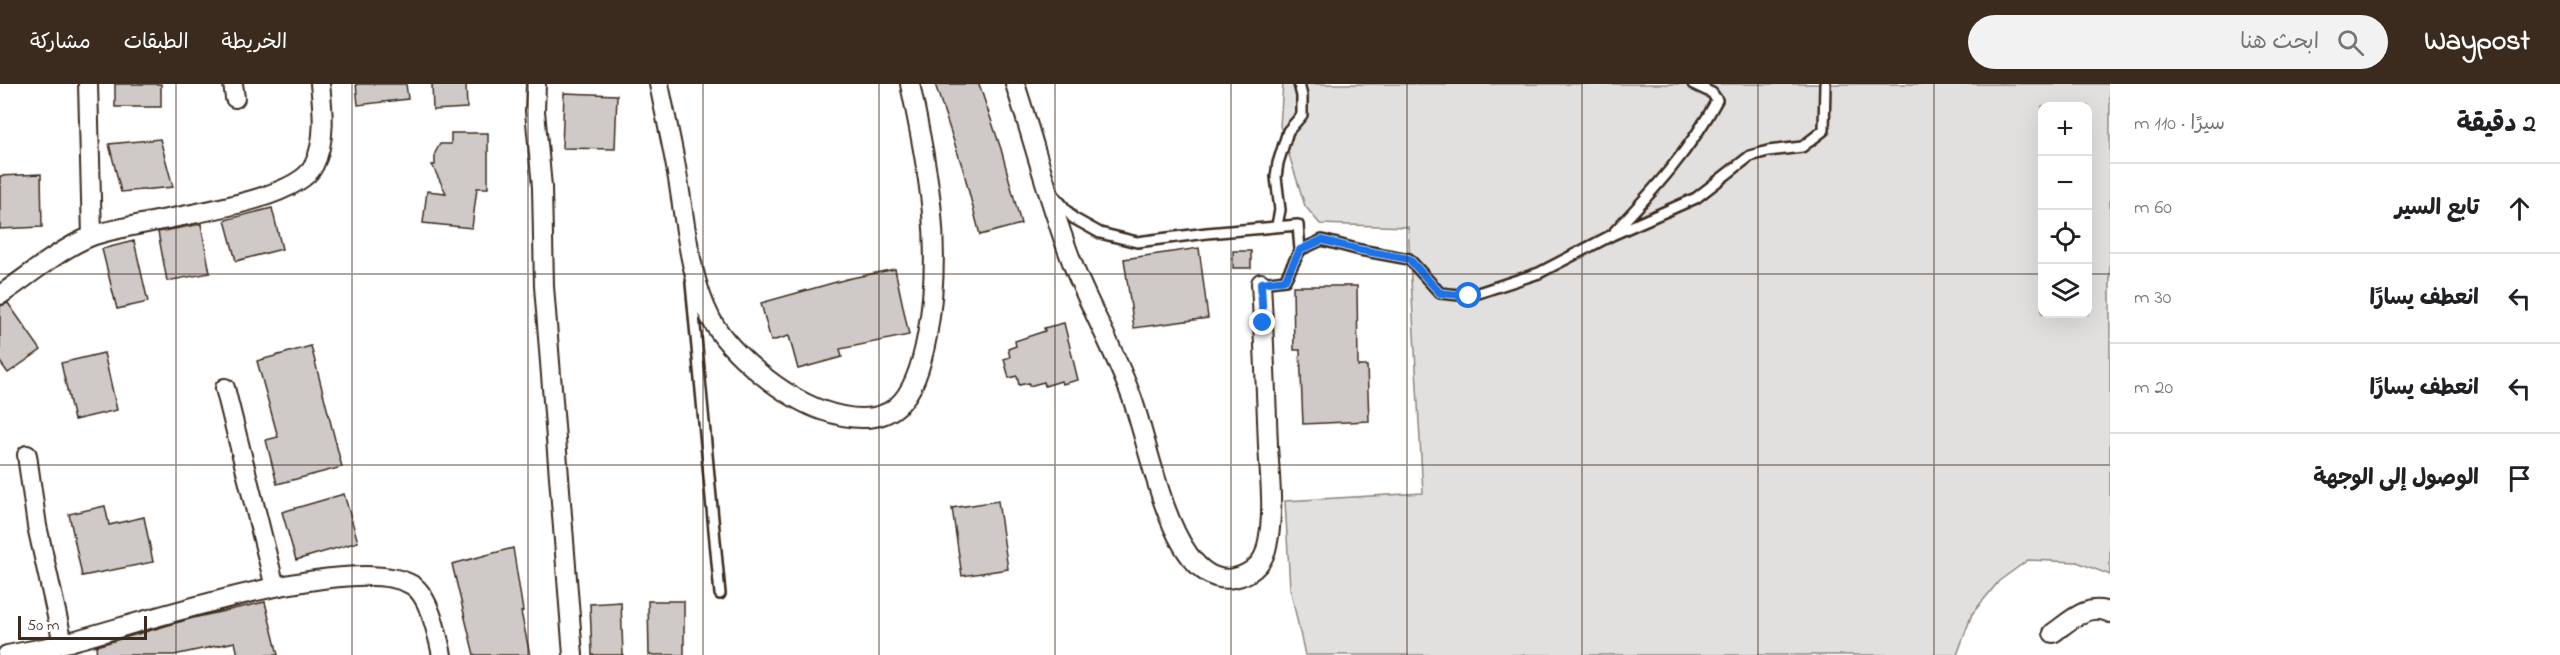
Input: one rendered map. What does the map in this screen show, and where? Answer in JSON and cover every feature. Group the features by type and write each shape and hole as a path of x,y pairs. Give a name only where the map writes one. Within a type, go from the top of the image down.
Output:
{"street":[{"path":"88,84 92,236"},
{"path":"0,295 66,249 92,236 257,198 298,183 314,166 318,153 323,123 320,84"},
{"path":"536,84 535,111 542,187 544,286 573,655"},
{"path":"659,84 677,170 688,242 703,300 712,320 723,336 754,368 785,393 827,412 850,417 872,418 893,411 910,393 916,382 924,354 934,288 934,224 931,186 909,84"},
{"path":"1015,84 1075,269 1131,397 1157,482 1181,542 1201,568 1216,579 1244,576 1257,567 1266,552 1270,494 1261,283"},
{"path":"225,388 275,587"},
{"path":"27,455 37,526 63,643"},
{"path":"7,655 63,643 275,587 360,575 395,578 420,591 425,600 442,655"},
{"path":"2053,633 2091,609 2110,613"}],"lane":[{"path":"1276,225 1280,210 1276,177 1278,163 1288,131 1302,115 1302,96 1299,84"},
{"path":"1612,235 1659,184 1709,116 1717,100 1712,93 1693,84"},
{"path":"1300,250 1322,240 1409,259 1440,293 1469,296 1539,273 1612,235 1696,198 1750,156 1768,151 1802,147 1824,130 1825,84"},
{"path":"1048,187 1072,218 1100,232 1137,242 1276,225 1298,225 1300,250 1285,280 1261,283"},
{"path":"688,242 720,594"}],"shaded area":[{"path":"1283,84 2110,84 2110,575 2077,562 2028,560 1999,581 1972,614 1957,655 1305,655 1290,588 1285,501 1423,493 1408,227 1320,224 1305,206 1280,126"}],"building":[{"path":"115,84 161,84 161,107 115,107"},
{"path":"356,84 406,84 408,99 358,105"},
{"path":"432,84 466,84 467,108 433,110"},
{"path":"935,84 979,84 1001,149 1021,224 980,235 963,169"},
{"path":"564,93 617,95 615,149 562,148"},
{"path":"451,133 488,133 488,188 477,188 472,228 423,223 427,191 446,193 432,165 435,165 435,153 440,144 451,144"},
{"path":"160,139 173,187 121,192 109,144"},
{"path":"41,174 42,227 0,229 0,176"},
{"path":"272,208 282,249 236,261 225,220"},
{"path":"201,224 210,273 167,281 158,232"},
{"path":"134,241 148,302 117,309 102,249"},
{"path":"1199,248 1208,318 1134,328 1124,259"},
{"path":"1233,251 1251,251 1251,268 1233,268"},
{"path":"895,269 909,335 840,349 842,357 798,369 789,336 771,341 761,303 847,279"},
{"path":"1293,286 1357,286 1358,366 1367,366 1369,421 1303,424 1300,350 1294,350"},
{"path":"8,303 41,350 8,373 0,362 0,306"},
{"path":"1064,323 1078,380 1062,384 1061,381 1045,386 1044,382 1029,386 1029,383 1019,385 1017,376 1009,378 1004,359 1010,357 1008,349 1016,346 1015,341 1045,331 1044,328"},
{"path":"311,346 342,467 277,484 266,440 278,437 257,361"},
{"path":"104,353 117,410 74,420 61,363"},
{"path":"344,494 358,542 296,560 282,512"},
{"path":"998,501 1008,569 962,576 952,508"},
{"path":"105,506 109,525 144,517 153,562 82,576 69,514"},
{"path":"513,548 523,611 521,612 530,655 474,655 452,564"},
{"path":"648,601 684,601 684,655 649,655"},
{"path":"265,602 278,655 238,655 235,642 174,655 97,655 96,646 193,618"},
{"path":"621,602 623,655 592,655 590,604"}],"route":[{"path":"1263,323 1261,283 1285,280 1300,250 1322,240 1409,259 1440,293 1469,296"}]}
